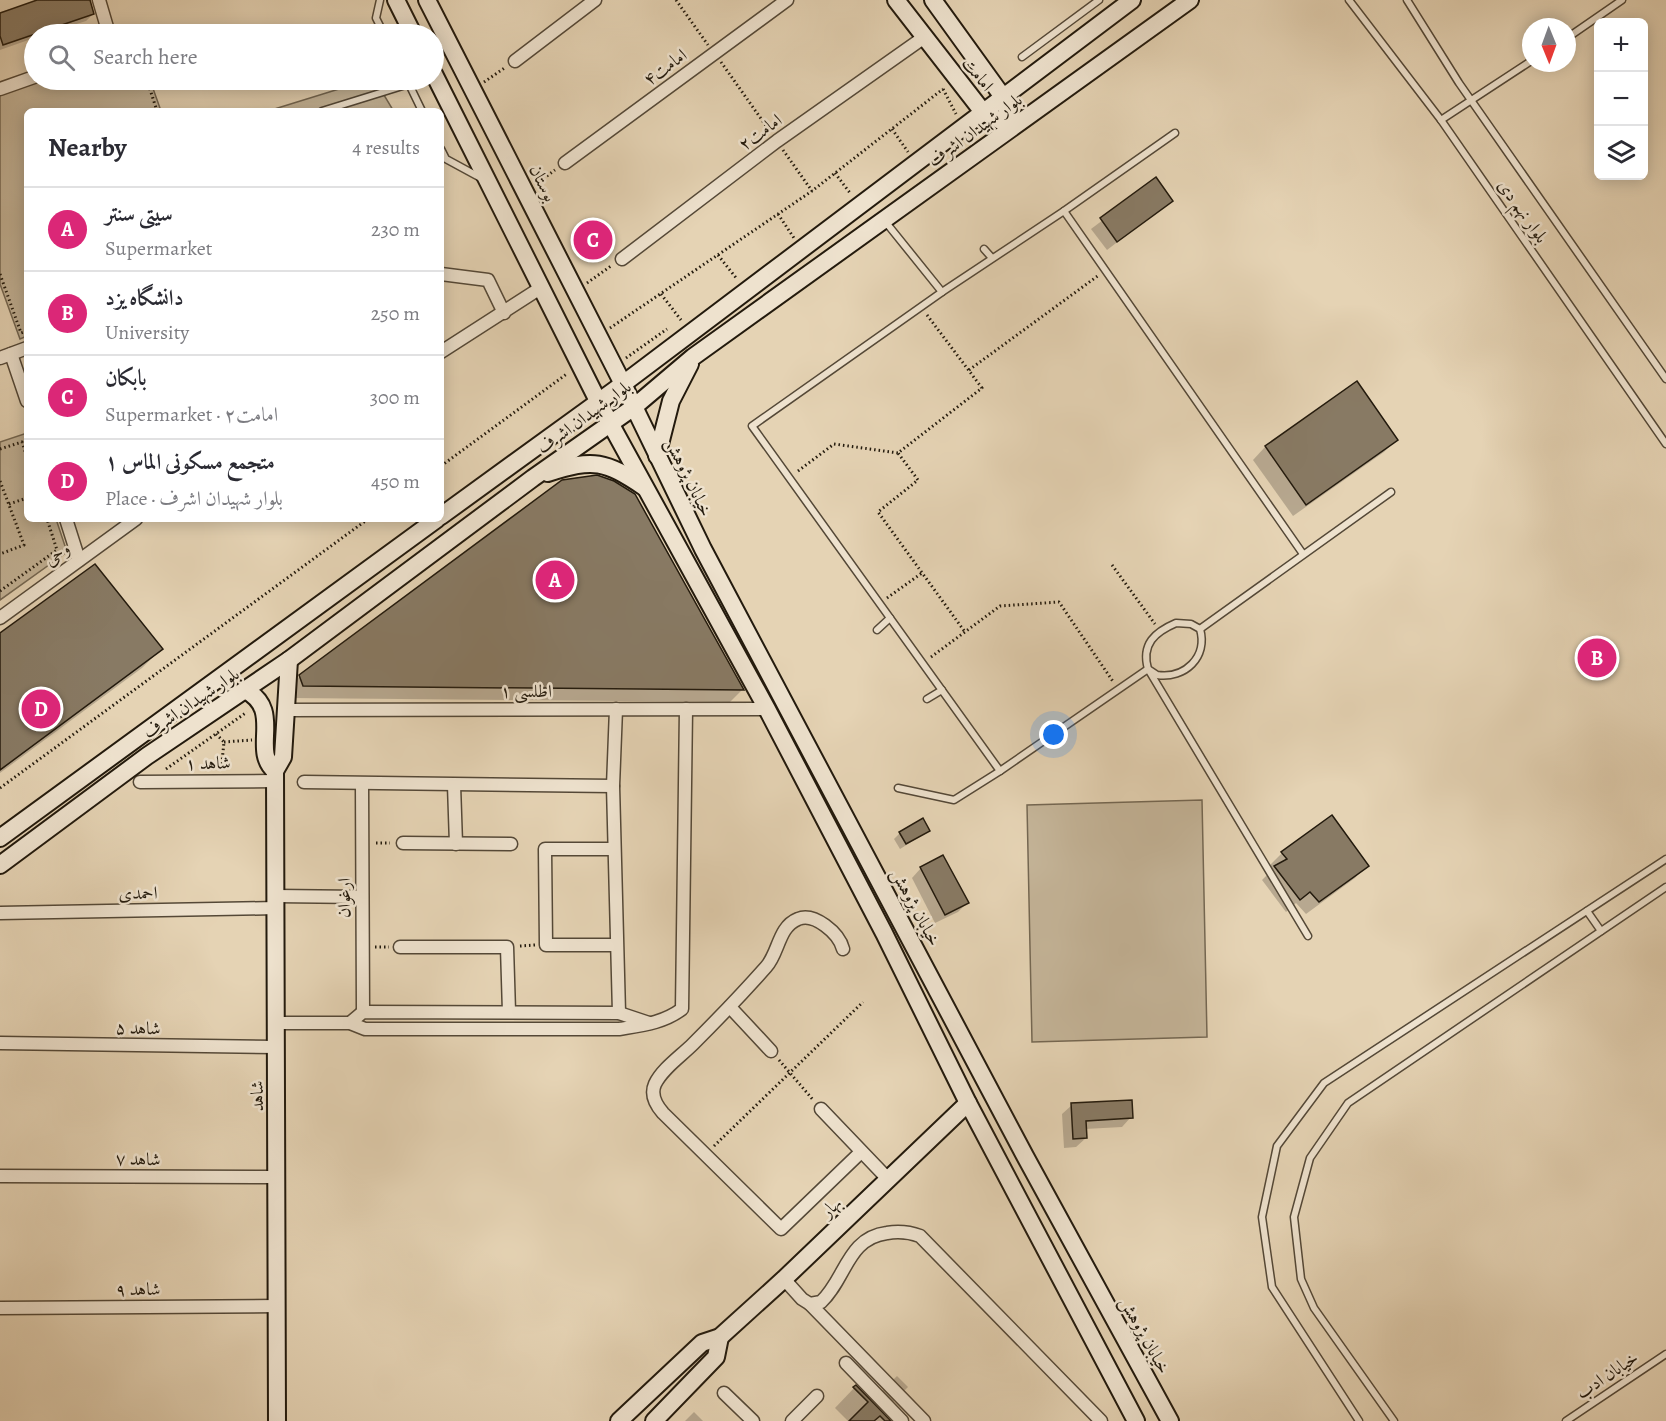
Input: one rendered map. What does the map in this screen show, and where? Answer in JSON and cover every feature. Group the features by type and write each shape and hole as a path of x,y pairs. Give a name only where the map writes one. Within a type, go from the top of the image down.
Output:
{"main road":[{"path":"396,0 408,24"},
{"name":"بوستان","path":"428,0 440,24"},
{"name":"امامت","path":"897,0 923,38 983,112 1012,127"},
{"name":"امامت","path":"933,0 1004,97 1012,127"},
{"name":"بلوار شهیدان اشرف","path":"444,514 623,384 1132,0"},
{"name":"بلوار شهیدان اشرف","path":"0,865 147,756 289,660 533,478 634,407 693,357 1190,0"},
{"name":"بوستان","path":"444,32 623,384"},
{"path":"442,90 598,401 767,709 884,933 968,1103 1136,1421"},
{"path":"529,260 552,245"},
{"path":"657,456 671,401 693,357"},
{"name":"خیابان پژوهش","path":"623,384 703,549 1025,1156 1170,1421"},
{"path":"533,478 574,464 596,464 614,467 646,489"},
{"name":"بلوار شهیدان اشرف","path":"0,838 433,522"},
{"name":"شاهد","path":"277,1421 275,776 283,757 289,660"},
{"name":"شاهد","path":"245,690 261,702 265,712 256,740 275,776"},
{"path":"133,741 146,744 147,756"},
{"name":"بهار","path":"619,1421 702,1342 720,1337 784,1279 968,1103"},
{"name":"بهار","path":"654,1421 716,1358 720,1337"}],"street":[{"path":"99,0 106,24"},
{"path":"515,61 595,0"},
{"name":"امامت۴","path":"565,164 787,0"},
{"name":"امامت۲","path":"622,259 777,141 923,38"},
{"path":"0,89 24,81"},
{"path":"444,274 488,280 504,313"},
{"path":"444,350 542,287"},
{"path":"24,349 6,356 24,394"},
{"path":"67,522 80,560"},
{"name":"وحی","path":"0,618 132,522"},
{"path":"616,709 613,786 619,1013"},
{"path":"276,1023 350,1023 365,1029 619,1029 652,1024 669,1018 682,1009 686,709"},
{"name":"اطلسی ۱","path":"285,710 767,709"},
{"name":"شاهد ۱","path":"144,782 220,781 275,776"},
{"path":"304,782 613,786"},
{"name":"ارغوان","path":"362,784 363,1012"},
{"path":"454,785 456,844"},
{"path":"403,843 510,844"},
{"path":"614,849 545,849 546,945 616,945"},
{"name":"احمدی","path":"0,913 363,897"},
{"path":"843,949 841,942 817,920 806,917 793,921 783,933 773,959 730,1007 664,1072 655,1084 653,1098 663,1113 781,1229 861,1152"},
{"path":"400,947 507,947 509,1012"},
{"path":"730,1007 771,1051"},
{"path":"350,1023 363,1012 509,1012 619,1013 652,1024"},
{"name":"شاهد ۵","path":"0,1043 276,1047"},
{"path":"821,1109 888,1179"},
{"name":"شاهد ۷","path":"0,1176 276,1177"},
{"path":"810,1304 821,1302 826,1297 852,1252 861,1243 873,1236 893,1232 920,1236 1101,1421"},
{"path":"784,1279 801,1299 810,1304 924,1421"},
{"name":"شاهد ۹","path":"0,1308 277,1306"},
{"path":"846,1363 902,1421"},
{"path":"724,1393 753,1421"},
{"path":"792,1421 817,1396"}],"lane":[{"path":"379,24 376,18 380,0"},
{"path":"1023,57 1099,0"},
{"name":"بلوار نهم دی","path":"1349,0 1441,120 1666,444"},
{"name":"بلوار نهم دی","path":"1407,0 1471,100 1666,380"},
{"path":"1576,32 1622,0"},
{"path":"1056,32 1068,48"},
{"path":"1441,120 1522,67"},
{"path":"331,108 384,90"},
{"path":"412,90 421,108"},
{"path":"1000,771 752,426 866,340 921,307 1176,133"},
{"path":"444,155 446,159 489,183"},
{"path":"1064,211 1303,555"},
{"path":"884,219 942,292"},
{"path":"984,249 992,258"},
{"path":"758,412 763,418"},
{"path":"1200,629 1390,492"},
{"path":"877,630 890,618"},
{"path":"1148,669 1157,675 1164,676 1191,667 1200,654 1203,640 1200,629 1191,624 1176,623 1159,630 1146,649 1148,669 1308,936"},
{"path":"898,788 954,800 1148,669"},
{"path":"927,699 942,690"},
{"path":"1359,1421 1272,1287 1262,1217 1277,1146 1324,1083 1666,859"},
{"path":"1394,1421 1314,1308 1301,1279 1294,1217 1310,1158 1348,1103 1666,887"},
{"path":"1587,911 1601,931"},
{"name":"خیابان ادب","path":"1566,1421 1666,1354"}],"path":[{"path":"676,0 812,191"},
{"path":"473,90 515,61"},
{"path":"598,336 812,191 957,78"},
{"path":"151,90 157,108"},
{"path":"892,129 911,155"},
{"path":"525,192 565,164"},
{"path":"835,173 852,197"},
{"path":"778,214 794,238"},
{"path":"718,255 737,279"},
{"path":"576,291 622,259"},
{"path":"969,370 1105,270"},
{"path":"0,274 21,333 24,332"},
{"path":"661,294 681,320"},
{"path":"898,453 982,388 921,307"},
{"path":"444,464 580,364"},
{"path":"0,449 22,442 24,448"},
{"path":"789,478 834,444 898,453 918,480 878,512 965,632"},
{"path":"0,481 24,545 0,554"},
{"path":"9,504 24,499"},
{"path":"0,591 57,550 48,522"},
{"path":"0,788 364,522"},
{"path":"1112,565 1159,630"},
{"path":"880,604 922,573"},
{"path":"922,663 1000,606 1059,602 1118,689"},
{"path":"144,782 249,710 250,720"},
{"path":"216,734 224,742 256,740"},
{"path":"220,781 224,742"},
{"path":"362,843 403,843"},
{"path":"507,947 546,945"},
{"path":"363,946 400,947"},
{"path":"705,1155 863,1002"},
{"path":"771,1051 821,1109"}],"shaded area":[{"path":"24,87 24,90 154,90 160,108 24,108 24,337 20,339 0,284 0,95"},
{"path":"336,90 381,90 392,108 278,108"},
{"path":"24,434 24,522 57,522 67,552 0,600 0,442"},
{"path":"1202,800 1207,1037 1032,1042 1027,805"}],"building":[{"path":"37,0 90,0 94,14 65,24 24,24 24,38 3,45 0,36 0,13"},
{"path":"1156,177 1173,201 1117,242 1100,218"},
{"path":"1357,381 1398,440 1306,505 1265,446"},
{"path":"597,475 614,481 635,494 744,690 303,686 299,675 562,480"},
{"path":"95,564 163,649 0,770 0,633"},
{"path":"1332,815 1369,866 1319,902 1310,892 1300,900 1274,866 1287,859 1281,852"},
{"path":"923,818 930,831 906,844 899,832"},
{"path":"943,855 969,903 945,915 920,867"},
{"path":"1132,1100 1133,1118 1086,1121 1087,1138 1073,1139 1071,1103"},
{"path":"856,1385 891,1421 885,1421 880,1416 874,1421 849,1421 868,1402 853,1387"}],"place":[{"name":"بابکان","path":"593,240"},
{"name":"سیتی سنتر","path":"555,580"},
{"name":"دانشگاه یزد","path":"1597,658"},
{"name":"متجمع مسکونی الماس ۱","path":"41,709"}]}
